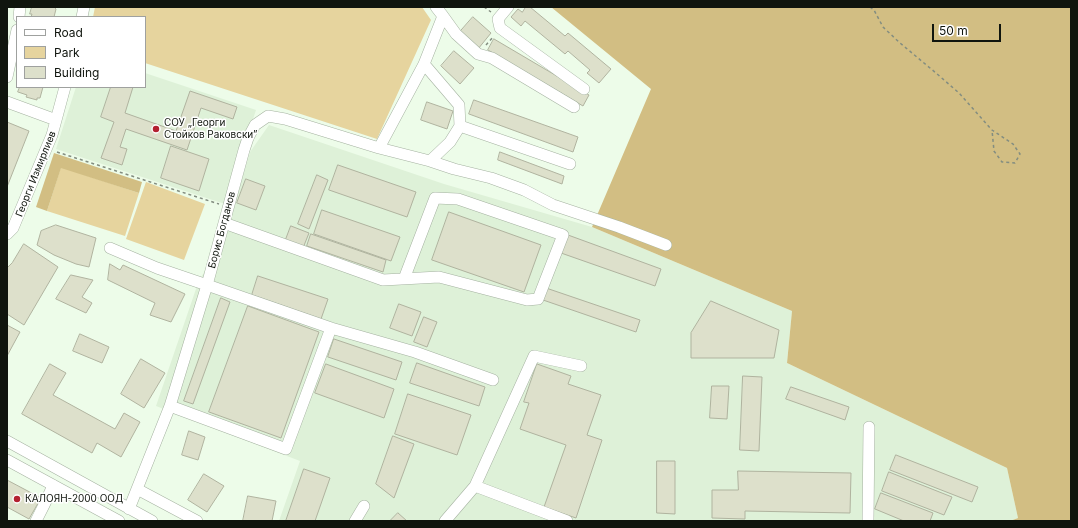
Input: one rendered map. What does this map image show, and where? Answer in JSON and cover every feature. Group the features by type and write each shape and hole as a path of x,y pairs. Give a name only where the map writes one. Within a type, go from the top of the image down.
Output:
{"street":[{"path":"508,7 498,19 500,28 584,88"},
{"path":"439,12 456,34 478,54 492,58 574,106"},
{"path":"379,148 424,64 439,12"},
{"path":"7,77 11,41 16,32"},
{"path":"424,64 459,104 460,126 450,142 430,161"},
{"name":"Георги Измирлиев","path":"7,234 13,228 47,149 65,88"},
{"path":"7,102 56,120"},
{"name":"Борис Богданов","path":"129,509 170,406 207,285 248,138 255,125 268,116 285,119 379,148 498,180 524,190 553,205 619,227 666,245"},
{"path":"460,126 570,164"},
{"path":"224,223 383,280 404,279 439,277 527,300 538,298 563,235 458,198 435,198 404,279"},
{"path":"110,248 157,268 330,328 415,352 492,380"},
{"path":"170,406 286,449 330,328"},
{"path":"445,521 474,486 534,356 581,366"},
{"path":"868,521 869,427"},
{"path":"7,441 152,521"},
{"path":"7,460 120,521"},
{"path":"36,521 53,485"},
{"path":"474,486 567,521"},
{"path":"137,489 197,521"},
{"path":"354,521 364,506"}],"path":[{"path":"870,7 874,10 883,27 959,93 992,130 1013,144 1020,154 1015,163 1002,162 994,151 992,130"},
{"path":"478,54 500,28"},
{"path":"47,149 228,207"}],"shaded area":[{"path":"551,7 1071,7 1071,521 1010,521 1018,518 1007,468 787,363 792,311 592,227 651,89"},
{"name":"СОУ „Георги Стойков Раковски”","path":"146,73 256,110 225,204 56,149 76,88 146,88"},
{"path":"269,125 444,184 592,227 792,311 787,363 1007,468 1018,518 1010,521 279,521 300,461 156,406 198,283 226,233 250,152"},
{"path":"54,153 142,182 139,193 61,168 47,211 36,207"}],"green space":[{"path":"95,7 422,7 431,20 377,139 146,63 146,16 93,16"},
{"path":"61,167 139,193 125,236 47,211"},
{"path":"146,182 205,204 184,260 126,239"}],"building":[{"path":"32,7 56,7 54,16 31,16 32,14 30,14"},
{"path":"526,7 530,7 565,36 568,33 611,69 599,83 587,73 590,70 568,51 565,54 525,21 521,26 511,17 518,9 522,12"},
{"path":"473,17 491,33 478,49 459,33"},
{"path":"494,39 589,95 583,106 488,50"},
{"path":"454,51 474,68 460,84 441,66"},
{"path":"20,88 43,88 40,98 37,98 37,100 26,97 27,95 18,92"},
{"path":"111,88 133,88 125,113 176,131 190,91 237,107 233,119 201,108 187,150 126,129 120,147 127,149 122,165 101,158 114,122 101,117"},
{"path":"474,100 578,137 573,152 469,114"},
{"path":"427,102 453,111 447,129 421,120"},
{"path":"7,122 29,131 7,187"},
{"path":"171,146 209,159 199,191 161,178"},
{"path":"500,152 564,176 562,184 498,160"},
{"path":"338,165 416,192 407,217 329,190"},
{"path":"317,175 328,180 309,229 298,224"},
{"path":"246,179 265,186 256,210 237,203"},
{"path":"322,210 400,237 391,261 314,234"},
{"path":"449,212 541,245 524,292 432,260"},
{"path":"56,225 96,238 89,267 76,264 54,255 37,245 41,231"},
{"path":"291,226 309,233 303,248 285,242"},
{"path":"311,234 386,260 383,272 307,246"},
{"path":"568,235 661,269 655,286 561,253"},
{"path":"24,244 58,267 24,325 7,314 7,268"},
{"path":"110,264 120,270 123,265 185,294 171,322 150,315 155,303 108,280"},
{"path":"71,275 93,280 82,297 92,303 86,313 56,299"},
{"path":"258,276 328,299 321,319 252,295"},
{"path":"546,288 640,320 636,332 543,300"},
{"path":"221,298 230,302 193,404 184,401"},
{"path":"711,301 779,330 774,358 691,358 691,333"},
{"path":"399,304 421,312 412,336 390,328"},
{"path":"248,306 319,332 281,438 209,412"},
{"path":"424,317 437,322 427,347 414,342"},
{"path":"7,325 20,332 7,356"},
{"path":"80,334 109,347 102,363 73,351"},
{"path":"334,339 402,362 396,380 328,357"},
{"path":"141,359 165,373 144,408 121,394"},
{"path":"417,363 485,387 479,406 410,383"},
{"path":"50,364 66,373 53,395 115,429 124,413 140,422 121,457 97,443 92,453 22,414"},
{"path":"326,364 394,389 384,418 315,393"},
{"path":"537,364 571,376 568,384 601,395 587,435 602,440 576,518 544,507 566,445 520,429 529,403 524,402"},
{"path":"743,376 762,377 759,451 740,450"},
{"path":"712,386 729,386 727,419 710,418"},
{"path":"791,387 849,407 845,420 786,399"},
{"path":"408,394 471,415 457,455 395,434"},
{"path":"189,431 205,437 198,460 182,455"},
{"path":"393,436 414,444 394,498 376,484"},
{"path":"896,455 978,487 972,502 890,470"},
{"path":"657,461 675,461 675,514 657,513"},
{"path":"304,469 330,478 315,521 286,521"},
{"path":"738,471 851,473 850,513 745,511 745,519 712,518 712,490 738,490"},
{"path":"889,472 952,497 944,515 882,491"},
{"path":"204,474 224,486 207,512 188,500"},
{"path":"7,480 41,498 29,519 7,507"},
{"path":"881,493 933,513 930,521 904,521 875,509"},
{"path":"248,496 276,501 272,521 243,521"},
{"path":"398,513 407,521 390,521"}],"place":[{"name":"СОУ „Георги Стойков Раковски”","path":"156,129"},
{"name":"КАЛОЯН-2000 ООД","path":"17,499"}]}
